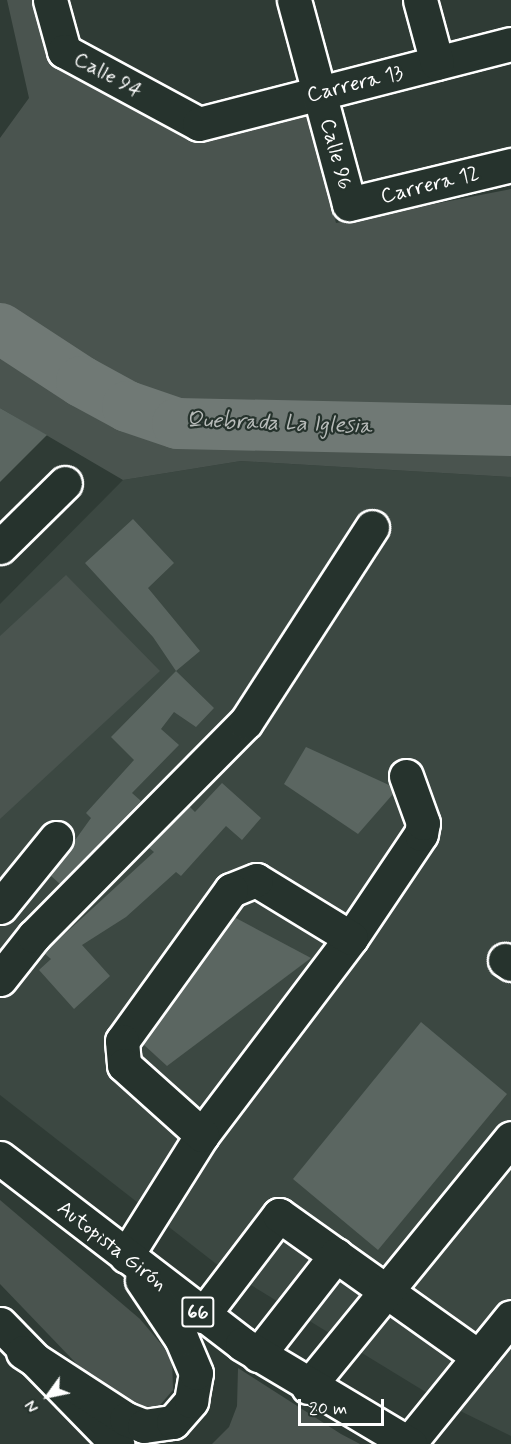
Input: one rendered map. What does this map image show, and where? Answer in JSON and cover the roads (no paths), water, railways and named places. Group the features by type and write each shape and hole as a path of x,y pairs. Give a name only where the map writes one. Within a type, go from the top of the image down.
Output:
{"main road":[{"name":"Calle 94","path":"50,0 64,51 199,124"},
{"name":"Calle 96","path":"294,0 349,204"},
{"path":"420,0 437,63"},
{"name":"Carrera 13","path":"199,124 511,44"},
{"name":"Carrera 12","path":"349,204 511,165"},
{"path":"0,547 65,483"},
{"path":"0,979 34,936 246,722 372,527"},
{"path":"23,1352 144,1426 159,1427 181,1415 196,1387 192,1360 126,1256 202,1135 351,938 421,834 423,823 406,776"},
{"path":"0,907 56,838"},
{"path":"202,1135 124,1065 121,1052 122,1041 231,890 256,880 351,938"},
{"path":"308,1387 511,1138"},
{"name":"Autopista Girón","path":"0,1158 202,1316 308,1387 409,1444"},
{"path":"202,1316 279,1215 479,1357"},
{"path":"258,1355 336,1255"},
{"path":"409,1444 511,1317"},
{"path":"0,1324 23,1352 117,1444"}],"waterway":[{"name":"Quebrada La Iglesia","path":"0,328 81,381 127,406 177,423 511,430"}]}
